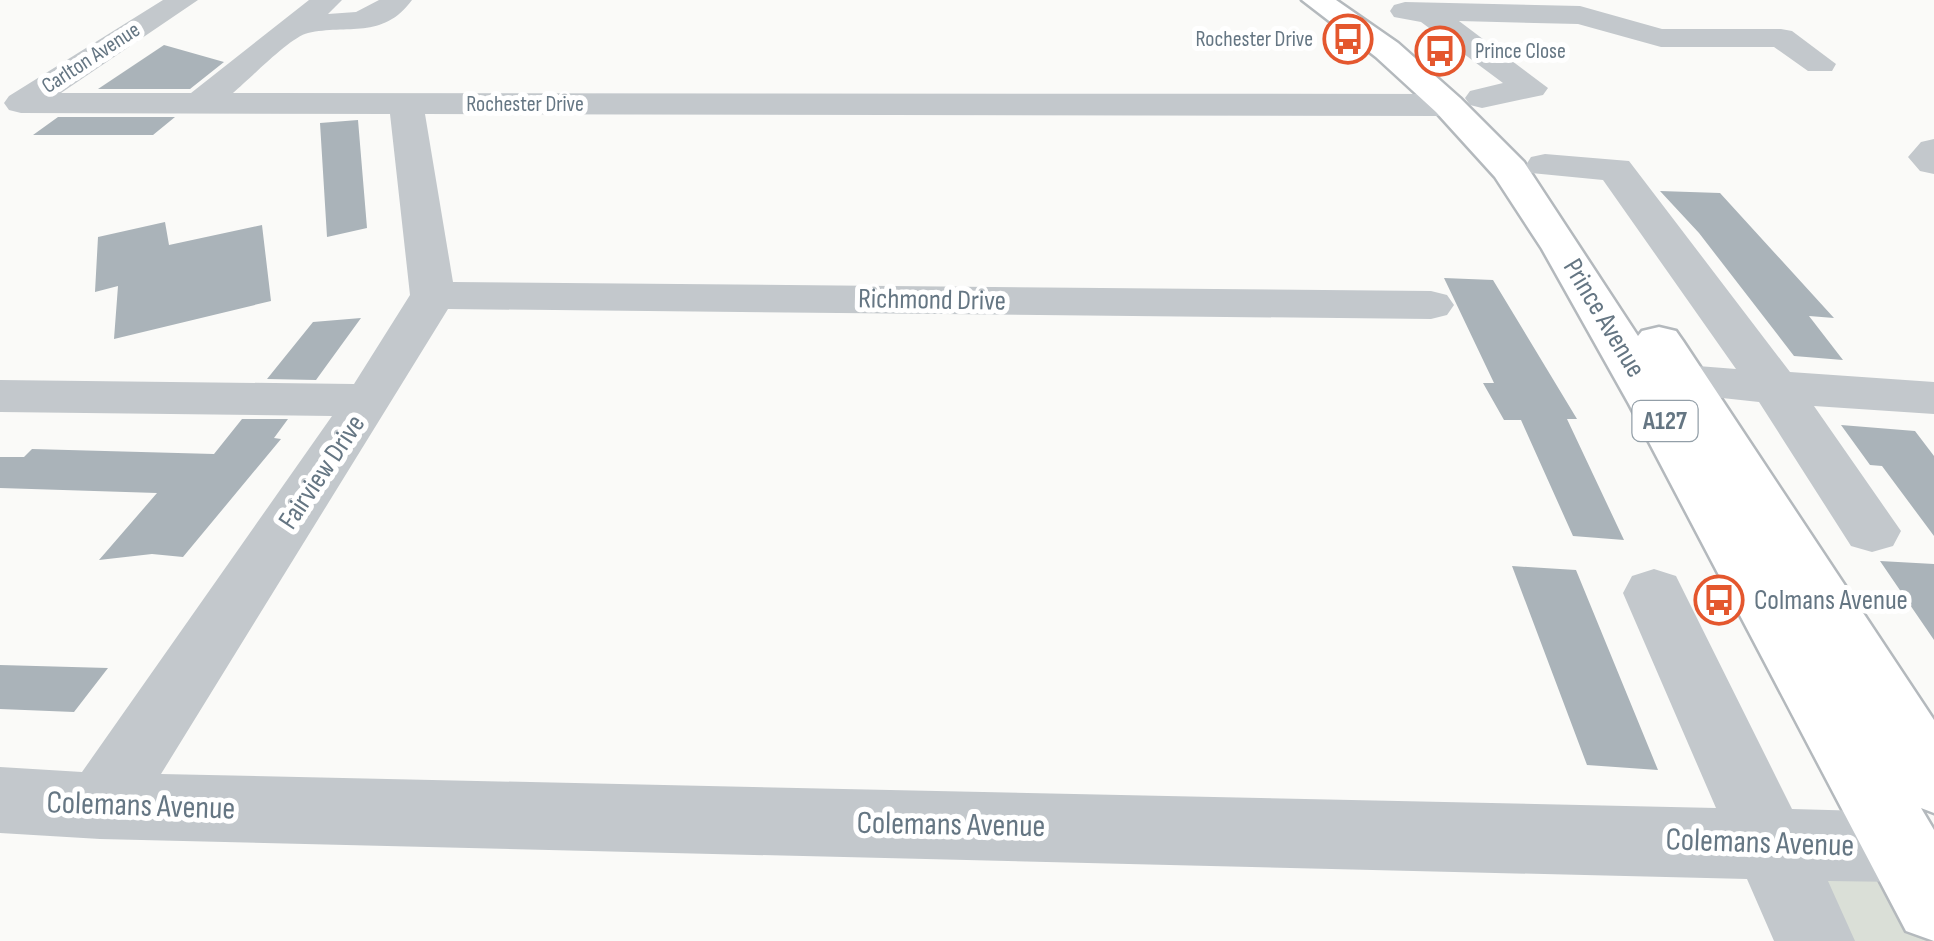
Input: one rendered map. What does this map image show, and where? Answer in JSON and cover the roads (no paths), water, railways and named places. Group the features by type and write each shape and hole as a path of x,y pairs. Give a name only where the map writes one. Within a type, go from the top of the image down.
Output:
{"highway":[{"name":"Prince Avenue","path":"1317,0 1465,101 1545,165 1685,381 1934,781"},
{"name":"Prince Avenue","path":"1378,7 1448,66 1465,101 1572,265 1664,420 1918,875"}],"street":[{"name":"Carlton Avenue","path":"11,110 183,0"},
{"path":"201,102 326,0"},
{"path":"299,24 365,21 380,16 397,0"},
{"path":"1456,0 1480,0"},
{"path":"1378,7 1580,15 1661,38 1781,38 1820,64"},
{"name":"Rochester Drive","path":"11,110 201,102 1465,101"},
{"path":"406,103 432,295"},
{"path":"1934,150 1927,157 1934,163"},
{"path":"1545,165 1615,169 1776,387 1872,531"},
{"name":"Richmond Drive","path":"432,295 1431,305"},
{"name":"Fairview Drive","path":"100,806 369,400 432,295"},
{"path":"0,396 74,380 369,400"},
{"path":"1685,381 1934,398"},
{"path":"1654,593 1815,941"},
{"name":"Colemans Avenue","path":"0,800 100,806 1769,842 1918,875"}],"place":[{"name":"Rochester Drive","path":"1348,39"},
{"name":"Prince Close","path":"1440,51"},
{"name":"Colmans Avenue","path":"1719,600"}]}
